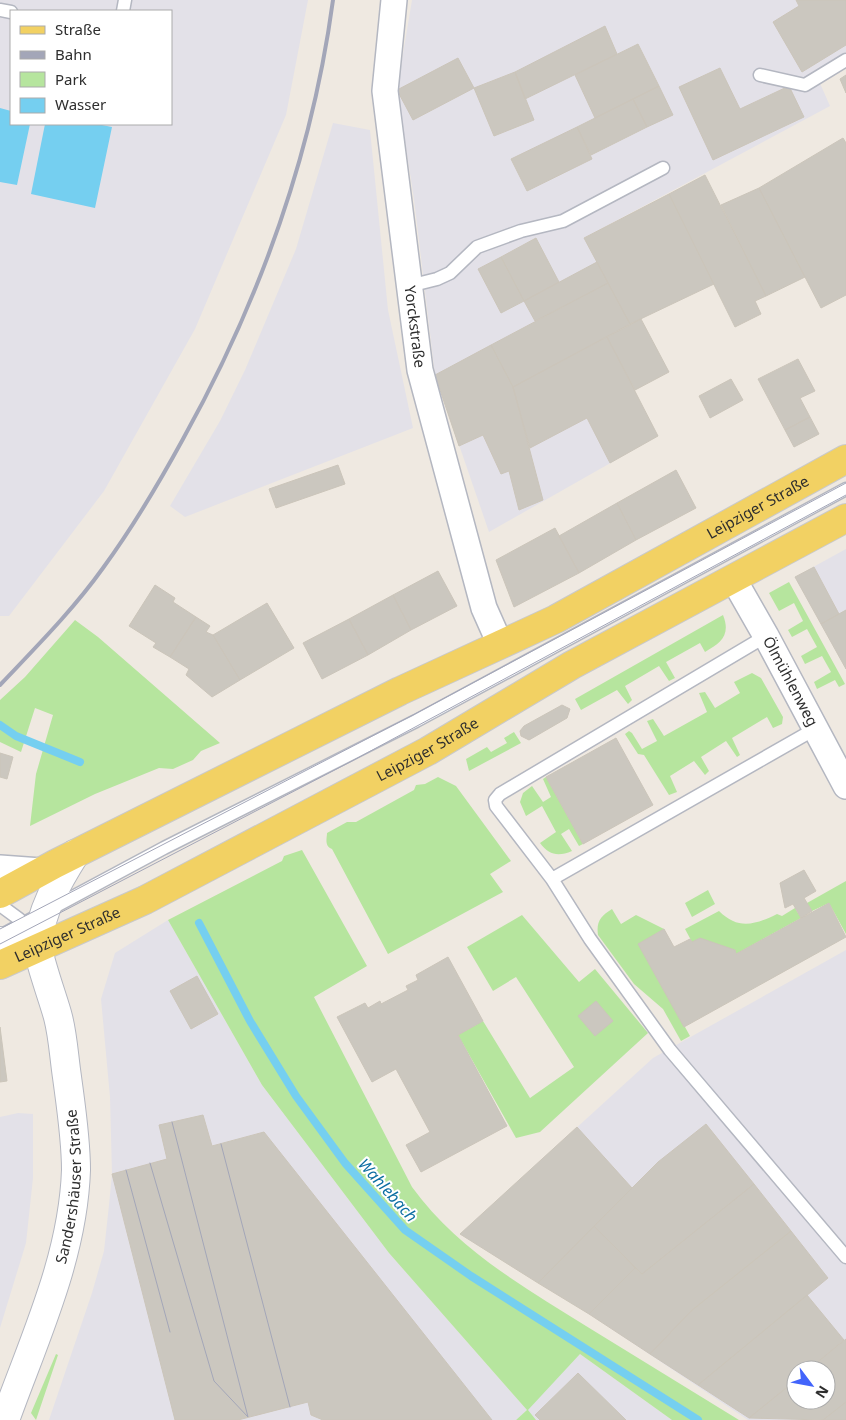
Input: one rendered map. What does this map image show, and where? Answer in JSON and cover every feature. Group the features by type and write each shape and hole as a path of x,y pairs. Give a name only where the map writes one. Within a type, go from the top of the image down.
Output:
{"main road":[{"name":"Leipziger Straße","path":"0,894 41,871 391,695 556,619 846,459"},
{"name":"Leipziger Straße","path":"0,964 145,900 411,760 572,665 734,580 846,518"},
{"name":"Sandershäuser Straße","path":"5,1420 64,1255 71,1220 76,1170 73,1121 59,1019 38,947 40,929 58,883 75,854"},
{"path":"0,941 38,947"}],"street":[{"name":"Yorckstraße","path":"394,0 385,91 420,370 484,608 500,644"},
{"name":"Ölmühlenweg","path":"734,580 846,786"},
{"path":"0,868 41,871"}],"lane":[{"path":"760,75 805,85 846,60"},
{"path":"409,286 437,279 450,273 477,247 521,231 563,221 663,168"},
{"path":"0,936 512,669 846,490"},
{"path":"766,636 500,794 495,800 496,806 552,879 590,939 670,1050 846,1257"},
{"path":"500,644 512,669"},
{"path":"552,879 815,729"},
{"path":"0,905 19,919 38,947"},
{"path":"0,1418 5,1420"}],"shaded area":[{"path":"0,0 308,0 286,115 195,329 104,491 9,616 0,616"},
{"path":"412,0 846,0 846,52 815,72 830,106 584,238 630,324 607,338 658,436 489,532 435,375 414,199 397,90"},
{"path":"333,123 370,130 388,310 413,428 185,517 170,506 220,421 245,370 296,249"},
{"path":"846,549 846,669 795,577"},
{"path":"168,920 262,1085 389,1253 527,1410 516,1420 49,1420 92,1293 104,1251 112,1174 110,1097 101,999 115,953"},
{"path":"846,950 846,1420 748,1420 589,1314 460,1234 653,1058"},
{"path":"18,1113 33,1114 33,1178 26,1243 0,1328 0,1117"},
{"path":"580,1354 672,1420 536,1420 527,1410"}],"green space":[{"path":"789,582 845,684 839,687 835,680 817,689 814,682 831,672 822,656 805,664 801,656 817,647 807,629 792,637 788,630 803,621 794,603 779,611 769,593"},
{"path":"723,615 726,628 720,642 705,652 700,643 666,662 675,678 669,681 659,666 625,686 632,700 628,704 617,690 581,710 575,699"},
{"path":"75,620 98,637 220,743 201,751 193,760 173,769 159,768 95,794 30,826 36,774 53,715 35,708 21,752 0,742 0,700 25,677"},
{"path":"752,673 761,678 783,717 782,724 773,728 767,717 732,738 740,755 737,757 726,741 701,757 709,771 705,775 694,761 670,776 677,792 669,795 644,755 638,754 625,734 629,731 632,733 642,749 657,741 647,721 653,719 664,736 707,712 699,693 705,692 715,708 740,693 734,682"},
{"path":"514,732 521,743 469,771 466,759 487,747 491,752 507,743 504,738"},
{"path":"438,777 456,786 511,861 490,874 503,892 388,954 332,849 329,848 326,842 327,833 347,822 356,822 414,790 416,785 425,784"},
{"path":"546,777 583,844 579,846 569,829 561,834 572,851 567,853 554,854 540,843 556,832 542,806 526,816 520,802 523,793 532,786 543,802 551,797 543,779"},
{"path":"302,850 367,966 314,997 412,1187 449,1229 492,1265 538,1296 739,1420 672,1420 580,1354 528,1410 536,1420 516,1420 527,1410 389,1253 262,1085 168,920 282,861 284,856"},
{"path":"846,881 846,934 829,903 812,911 807,903"},
{"path":"708,890 715,904 692,917 685,903"},
{"path":"795,908 801,918 736,954 735,950 692,942 685,929 719,911 733,921 747,924 761,921 777,914 782,916"},
{"path":"612,909 621,924 636,915 664,929 639,944 690,1036 681,1041 663,1009 634,984 598,935 600,919"},
{"path":"522,915 579,982 595,969 648,1033 540,1132 516,1138 458,1035 483,1021 530,1098 574,1067 516,977 493,991 467,947"},
{"path":"56,1354 58,1355 36,1420 31,1413"}],"water":[{"path":"0,108 10,111 10,125 30,125 17,185 0,182"},
{"path":"45,125 102,125 112,127 95,208 31,194"}],"building":[{"path":"796,0 846,0 846,45 802,72 773,22 799,6"},
{"path":"605,26 617,54 525,99 515,72"},
{"path":"638,44 659,86 595,118 575,75"},
{"path":"458,58 474,88 413,120 397,90"},
{"path":"720,68 740,109 789,86 804,117 713,160 679,87"},
{"path":"515,72 534,120 494,136 474,88"},
{"path":"846,75 846,93 840,79"},
{"path":"659,86 673,115 647,127 633,99"},
{"path":"633,99 647,127 591,155 577,127"},
{"path":"577,127 592,159 527,191 511,159"},
{"path":"843,138 846,143 846,295 821,308 759,188"},
{"path":"705,175 766,296 755,301 761,314 735,327 669,194"},
{"path":"759,188 805,277 766,296 721,205"},
{"path":"669,194 714,284 630,324 584,238"},
{"path":"536,238 559,282 524,301 501,257"},
{"path":"501,257 524,301 501,313 478,269"},
{"path":"597,262 608,283 535,321 524,301"},
{"path":"608,283 630,324 513,387 491,345"},
{"path":"641,319 669,372 635,390 607,337"},
{"path":"607,337 658,436 610,463 587,418 530,448 513,387"},
{"path":"491,345 513,387 543,500 519,510 509,471 501,474 483,435 459,446 435,375"},
{"path":"798,359 815,391 800,398 810,417 785,430 758,379"},
{"path":"731,379 743,400 710,418 699,396"},
{"path":"810,417 819,434 794,447 785,430"},
{"path":"338,465 345,484 276,508 269,489"},
{"path":"676,470 696,508 636,540 617,503"},
{"path":"617,503 636,540 579,573 559,536"},
{"path":"555,528 579,573 514,607 496,560"},
{"path":"814,567 839,614 821,624 795,577"},
{"path":"438,571 457,606 411,630 393,595"},
{"path":"155,585 175,598 173,602 196,617 170,657 153,647 156,643 129,626"},
{"path":"393,595 411,630 368,655 349,619"},
{"path":"267,603 294,648 240,680 213,635"},
{"path":"846,610 846,669 821,624"},
{"path":"196,617 210,626 206,632 213,635 240,680 212,697 186,675 189,669 170,657"},
{"path":"349,619 368,655 322,679 303,643"},
{"path":"562,705 570,709 567,718 529,740 521,736 520,731 524,726"},
{"path":"616,738 653,805 583,844 546,777"},
{"path":"0,753 13,757 7,779 0,777"},
{"path":"804,870 816,891 804,898 812,911 801,918 793,904 785,908 780,883"},
{"path":"829,903 846,937 684,1027 638,944 664,929 674,947 690,939 692,942 700,938 735,950 736,954"},
{"path":"448,957 483,1021 458,1035 507,1126 421,1172 406,1145 430,1132 396,1069 372,1082 337,1017 365,1003 368,1008 380,1001 381,1004 408,990 406,986 418,980 416,975"},
{"path":"197,976 218,1014 191,1029 170,991"},
{"path":"596,1001 613,1021 595,1036 578,1016"},
{"path":"0,1027 7,1081 0,1082"},
{"path":"203,1115 212,1146 264,1132 492,1420 323,1420 311,1415 308,1402 238,1420 175,1420 112,1174 167,1159 159,1125"},
{"path":"706,1124 754,1184 642,1274 594,1226 658,1162"},
{"path":"577,1127 632,1188 538,1283 460,1234"},
{"path":"754,1184 791,1231 691,1311 650,1354 589,1314 635,1268 642,1274"},
{"path":"594,1226 635,1268 589,1314 538,1283"},
{"path":"791,1231 828,1278 698,1385 650,1354 691,1311"},
{"path":"807,1295 844,1340 820,1360 786,1360 786,1388 749,1418 698,1385"},
{"path":"846,1339 846,1402 836,1410 836,1360 820,1360"},
{"path":"578,1373 626,1420 540,1420 535,1415"},
{"path":"786,1388 786,1410 836,1410 823,1420 749,1418"},
{"path":"846,1402 846,1420 823,1420 836,1410"}],"waterway":[{"name":"Wahlebach","path":"0,725 16,736 80,762"},
{"name":"Wahlebach","path":"199,923 250,1021 296,1096 345,1163 405,1230 471,1276 698,1420"}],"tram line":[{"path":"0,929 413,715 846,483"},
{"path":"0,944 352,761 846,495"},
{"path":"150,1163 214,1381 248,1417 172,1122"},
{"path":"221,1144 290,1407"},
{"path":"126,1170 170,1332"}],"railway":[{"path":"0,685 67,613 91,584 135,521 183,439 236,335 279,227 296,171 324,58 333,0"}]}
